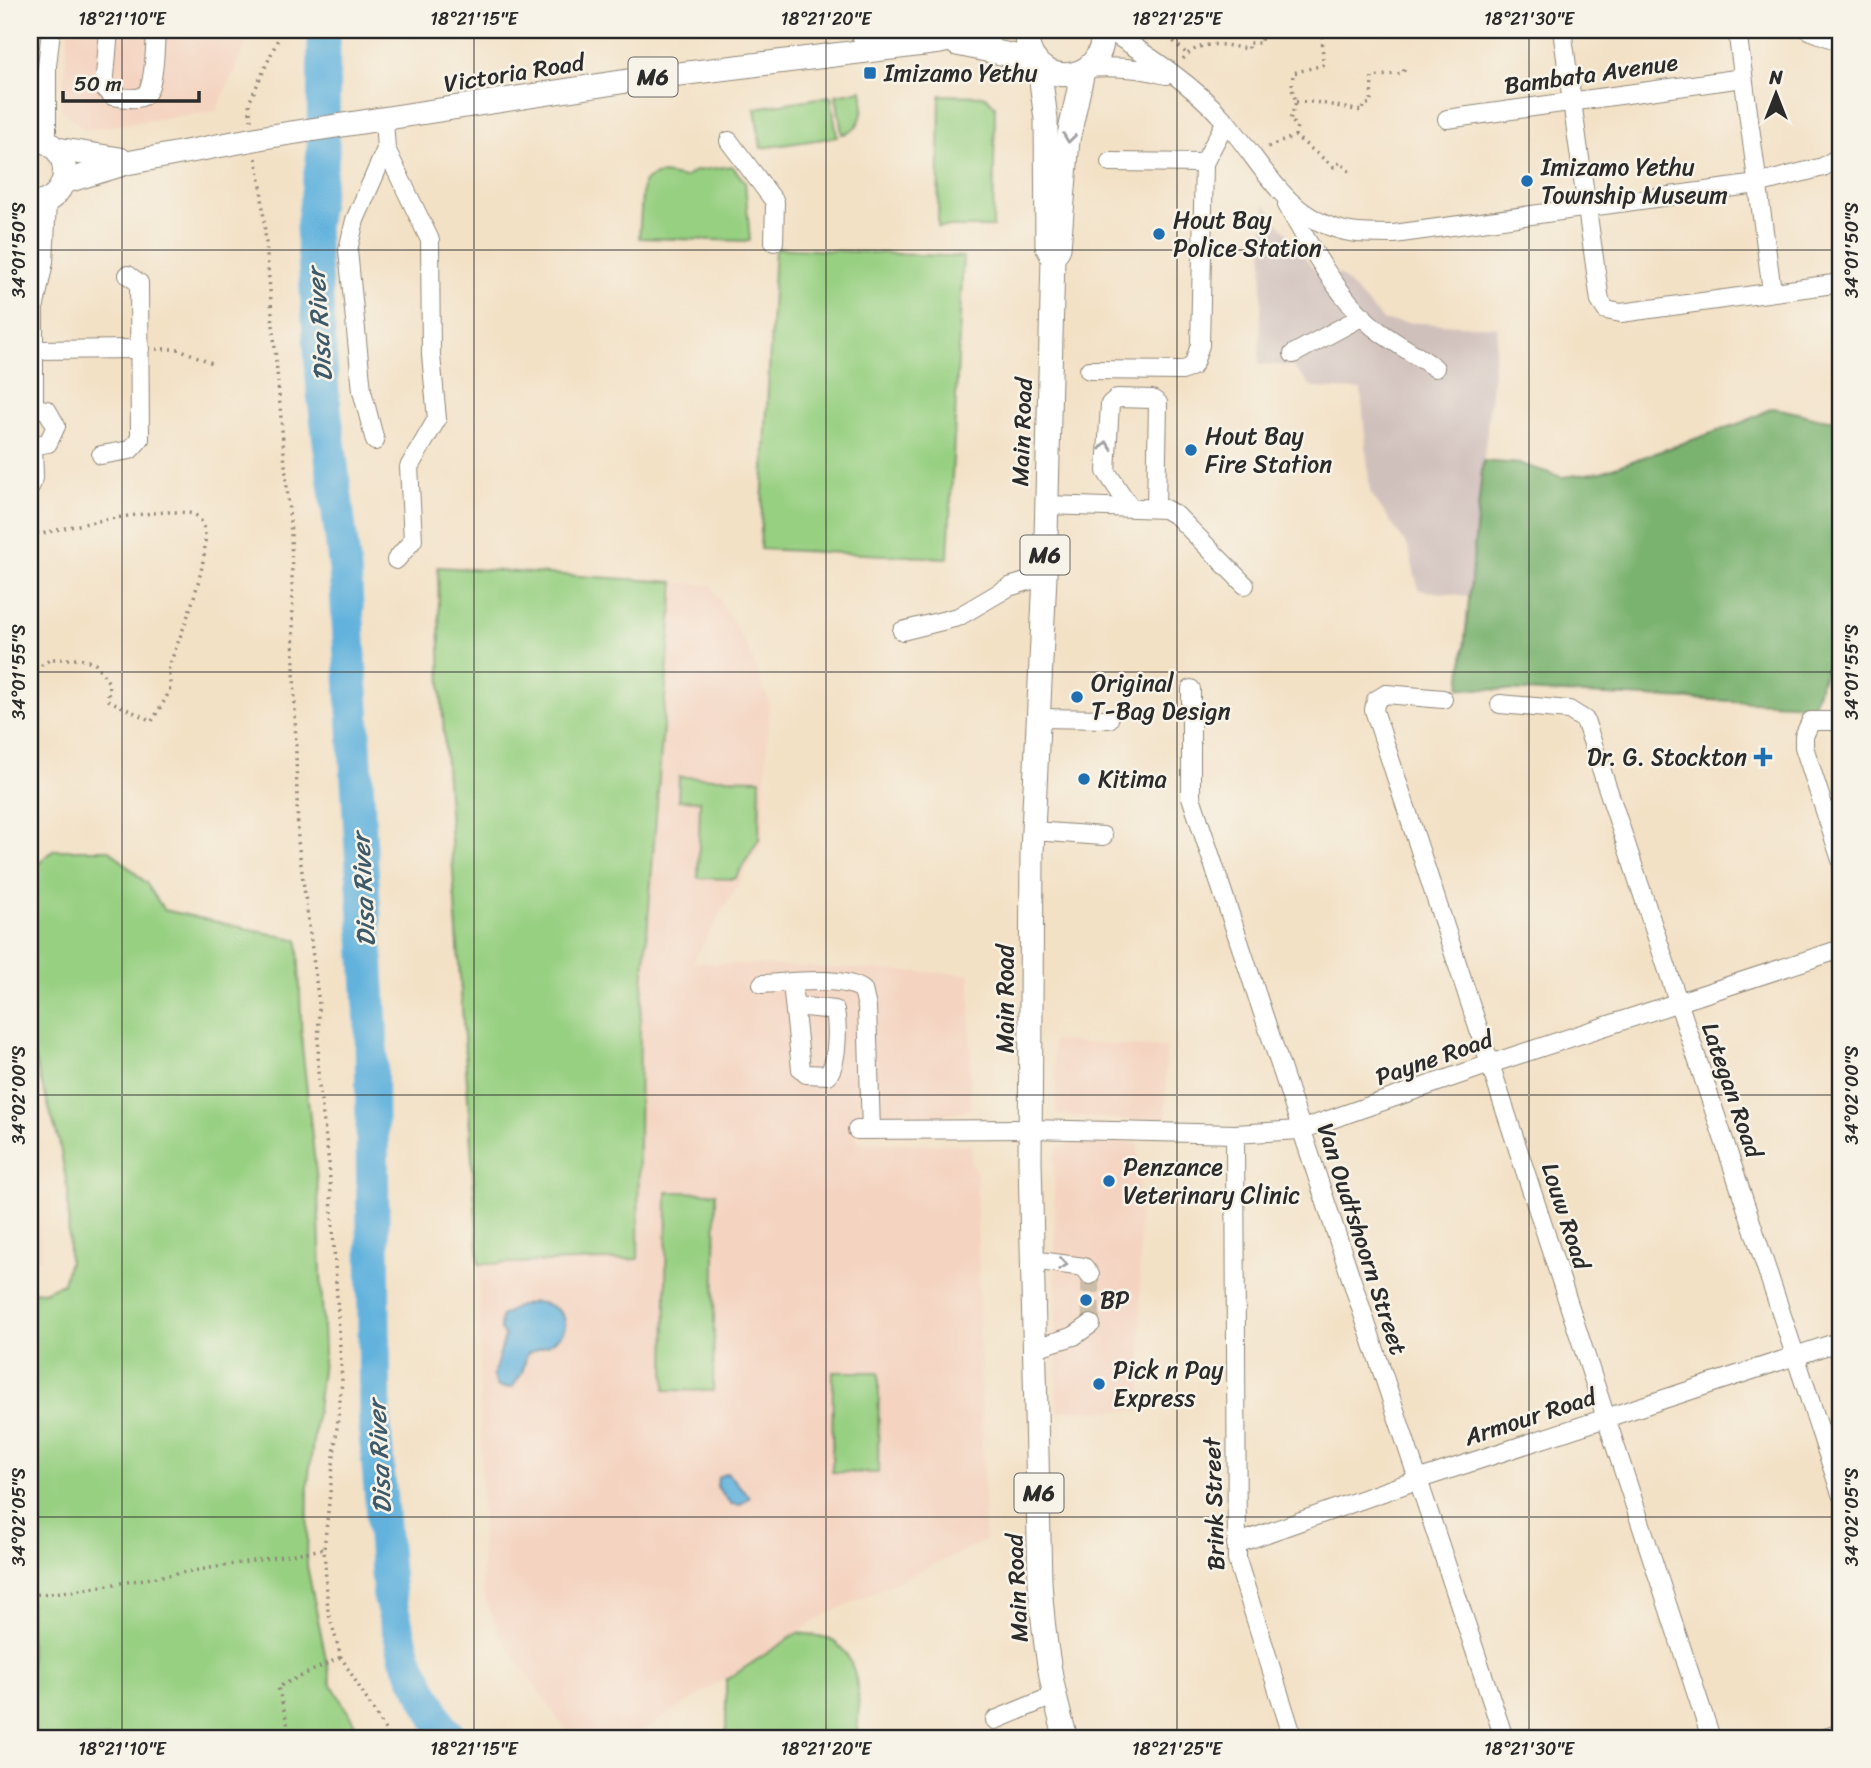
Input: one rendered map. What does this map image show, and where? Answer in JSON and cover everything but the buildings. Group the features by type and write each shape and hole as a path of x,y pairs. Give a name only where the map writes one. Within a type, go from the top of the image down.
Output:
{"main road":[{"name":"Victoria Road","path":"940,42 995,30"},
{"name":"M6","path":"1027,30 1027,40 1037,63"},
{"name":"M6","path":"1085,70 1098,57 1103,41 1102,30"},
{"name":"Victoria Road","path":"64,183 141,160 863,40 940,42 1037,63 1053,73 1068,75 1085,70"},
{"name":"Main Road","path":"1037,63 1046,119 1047,246 1053,258 1045,576 1033,831 1030,1129 1032,1260 1042,1630 1053,1696 1066,1738"},
{"name":"Main Road","path":"1053,258 1059,248 1068,140 1085,70"},
{"name":"Victoria Road","path":"45,143 100,157 141,160"},
{"path":"38,203 64,183 65,169 45,143"}],"street":[{"path":"45,143 51,30"},
{"path":"108,30 106,92 112,96 135,98 144,96 150,87 156,30"},
{"path":"1108,30 1140,49 1226,121 1283,198 1311,250 1363,316 1380,332 1435,368"},
{"path":"1562,30 1602,306 1612,312 1621,313 1841,283"},
{"path":"1737,30 1772,291"},
{"path":"1809,30 1841,42"},
{"path":"30,108 47,66"},
{"path":"1085,70 1134,68 1176,79"},
{"name":"Bambata Avenue","path":"1447,119 1743,78"},
{"path":"376,121 386,149 430,240 431,355 437,419 409,467 413,541 396,560"},
{"path":"1089,370 1182,371 1193,366 1200,345 1204,163 1226,121"},
{"path":"729,141 775,202 774,242"},
{"path":"375,441 362,391 348,250 355,220 386,149"},
{"path":"1283,198 1307,217 1322,224 1348,232 1394,234 1757,184 1822,167 1841,156"},
{"path":"1110,162 1204,163"},
{"path":"34,312 44,262 38,203"},
{"path":"101,455 130,450 141,439 139,283 128,275"},
{"path":"30,290 34,312 32,407 47,410 56,426 48,443 31,446 34,478 30,487"},
{"path":"1293,354 1363,316"},
{"path":"34,350 140,349"},
{"path":"1129,506 1108,478 1105,464 1110,404 1117,398 1152,399 1158,403 1156,507"},
{"path":"1046,505 1156,507 1177,516 1245,585"},
{"path":"902,631 958,617 1009,587 1045,576"},
{"name":"Van Oudtshoorn Street","path":"1191,689 1191,797 1504,1738"},
{"name":"Louw Road","path":"1443,699 1386,694 1376,700 1374,710 1711,1738"},
{"name":"Lategan Road","path":"1500,704 1569,710 1585,720 1676,1003 1841,1494"},
{"path":"1038,718 1109,719"},
{"path":"1841,721 1811,721 1804,736 1804,747 1841,860"},
{"path":"1033,831 1103,836"},
{"name":"Payne Road","path":"792,983 852,985 863,990 867,1007 864,1130 1030,1129 1236,1134 1300,1130 1490,1064 1841,949"},
{"path":"762,984 792,983 795,1006"},
{"name":"Brink Street","path":"1236,1134 1236,1544 1239,1575 1293,1738"},
{"path":"1032,1260 1084,1267 1090,1275"},
{"path":"1035,1348 1074,1336 1091,1324"},
{"name":"Armour Road","path":"1236,1544 1417,1480 1841,1341"},
{"path":"995,1720 1053,1696"},
{"path":"1825,1738 1841,1732"}],"path":[{"path":"282,30 249,103 259,139 291,534 299,841 320,1004 318,1077 329,1163 342,1381 324,1549 328,1611 341,1657 390,1738"},
{"path":"1170,30 1168,36 1187,54 1194,47 1204,45 1248,49 1248,43 1261,43 1262,32 1271,30"},
{"path":"1250,154 1286,142 1295,136 1297,126 1290,120 1296,102 1292,89 1293,73 1323,65 1322,30"},
{"path":"1296,102 1323,102 1343,109 1363,111 1364,105 1371,103 1372,77 1403,73 1406,65"},
{"path":"1295,136 1325,162 1334,167 1340,162 1351,173"},
{"path":"140,349 179,349 212,363"},
{"path":"30,532 42,534 115,519 184,513 195,516 201,522 205,540 193,606 168,669 170,688 152,722 108,700 108,683 95,663 82,659 51,659 30,673"},
{"path":"30,1595 73,1591 324,1549"},
{"path":"291,1738 278,1687 341,1657"}],"shaded area":[{"path":"69,30 252,30 216,111 84,130 61,109"},
{"path":"1265,204 1324,283 1339,274 1384,321 1498,327 1469,596 1419,590 1408,547 1370,492 1361,390 1313,388 1292,366 1259,364"},
{"path":"435,565 711,585 747,646 769,701 763,841 693,962 970,974 971,1108 935,1117 857,1115 857,1143 971,1145 971,1165 976,1167 985,1541 823,1616 632,1738 571,1738 500,1635 482,1591 479,1264"},
{"path":"1053,1041 1166,1048 1166,1122 1057,1115"},
{"path":"30,1116 42,1258 30,1260"},
{"path":"1073,1141 1138,1142 1142,1410 1057,1411 1054,1156 1059,1148"}],"green space":[{"path":"862,90 861,117 854,128 842,134 836,95"},
{"path":"940,95 986,96 995,106 993,227 938,227"},
{"path":"831,96 837,137 761,148 755,108"},
{"path":"732,166 745,182 750,241 639,238 643,183 648,179 662,174 684,178 695,171"},
{"path":"775,248 963,257 948,558 760,549"},
{"path":"1772,408 1841,420 1841,626 1813,705 1460,688 1483,461 1521,464 1562,477 1601,472 1746,421"},
{"path":"438,567 674,582 640,1025 638,1259 479,1264 441,690"},
{"path":"679,777 760,779 759,839 735,879 698,878 700,801 678,800"},
{"path":"54,850 110,850 146,883 164,910 298,940 302,1046 318,1191 324,1353 308,1483 307,1566 331,1683 363,1738 30,1738 30,1291 44,1292 63,1283 69,1261 68,1191 59,1141 30,1045 30,951 36,866"},
{"path":"667,1192 716,1193 713,1391 665,1390"},
{"path":"833,1372 879,1372 878,1473 832,1472"},
{"path":"798,1633 826,1638 838,1645 847,1655 853,1667 858,1697 856,1738 726,1738 726,1680"}],"water":[{"path":"534,1302 557,1310 565,1321 565,1327 554,1341 527,1354 522,1373 512,1388 498,1387 493,1377 505,1336 500,1330 501,1316 519,1306"},
{"path":"727,1473 750,1497 740,1505 731,1504 717,1487 718,1477"}],"waterway":[{"name":"Disa River","path":"324,30 323,153 312,228 323,393 345,570 371,1025 375,1431 389,1596 406,1659 441,1726 451,1738"}],"tunnel":[{"path":"1090,1275 1091,1324"}],"place":[{"name":"Imizamo Yethu","path":"870,73"},
{"name":"Imizamo Yethu Township Museum","path":"1527,181"},
{"name":"Hout Bay Police Station","path":"1159,234"},
{"name":"Hout Bay Fire Station","path":"1191,450"},
{"name":"Original T-Bag Design","path":"1077,697"},
{"name":"Dr. G. Stockton","path":"1763,757"},
{"name":"Kitima","path":"1084,779"},
{"name":"Penzance Veterinary Clinic","path":"1109,1181"},
{"name":"BP","path":"1086,1300"},
{"name":"Pick n Pay Express","path":"1099,1384"}]}
